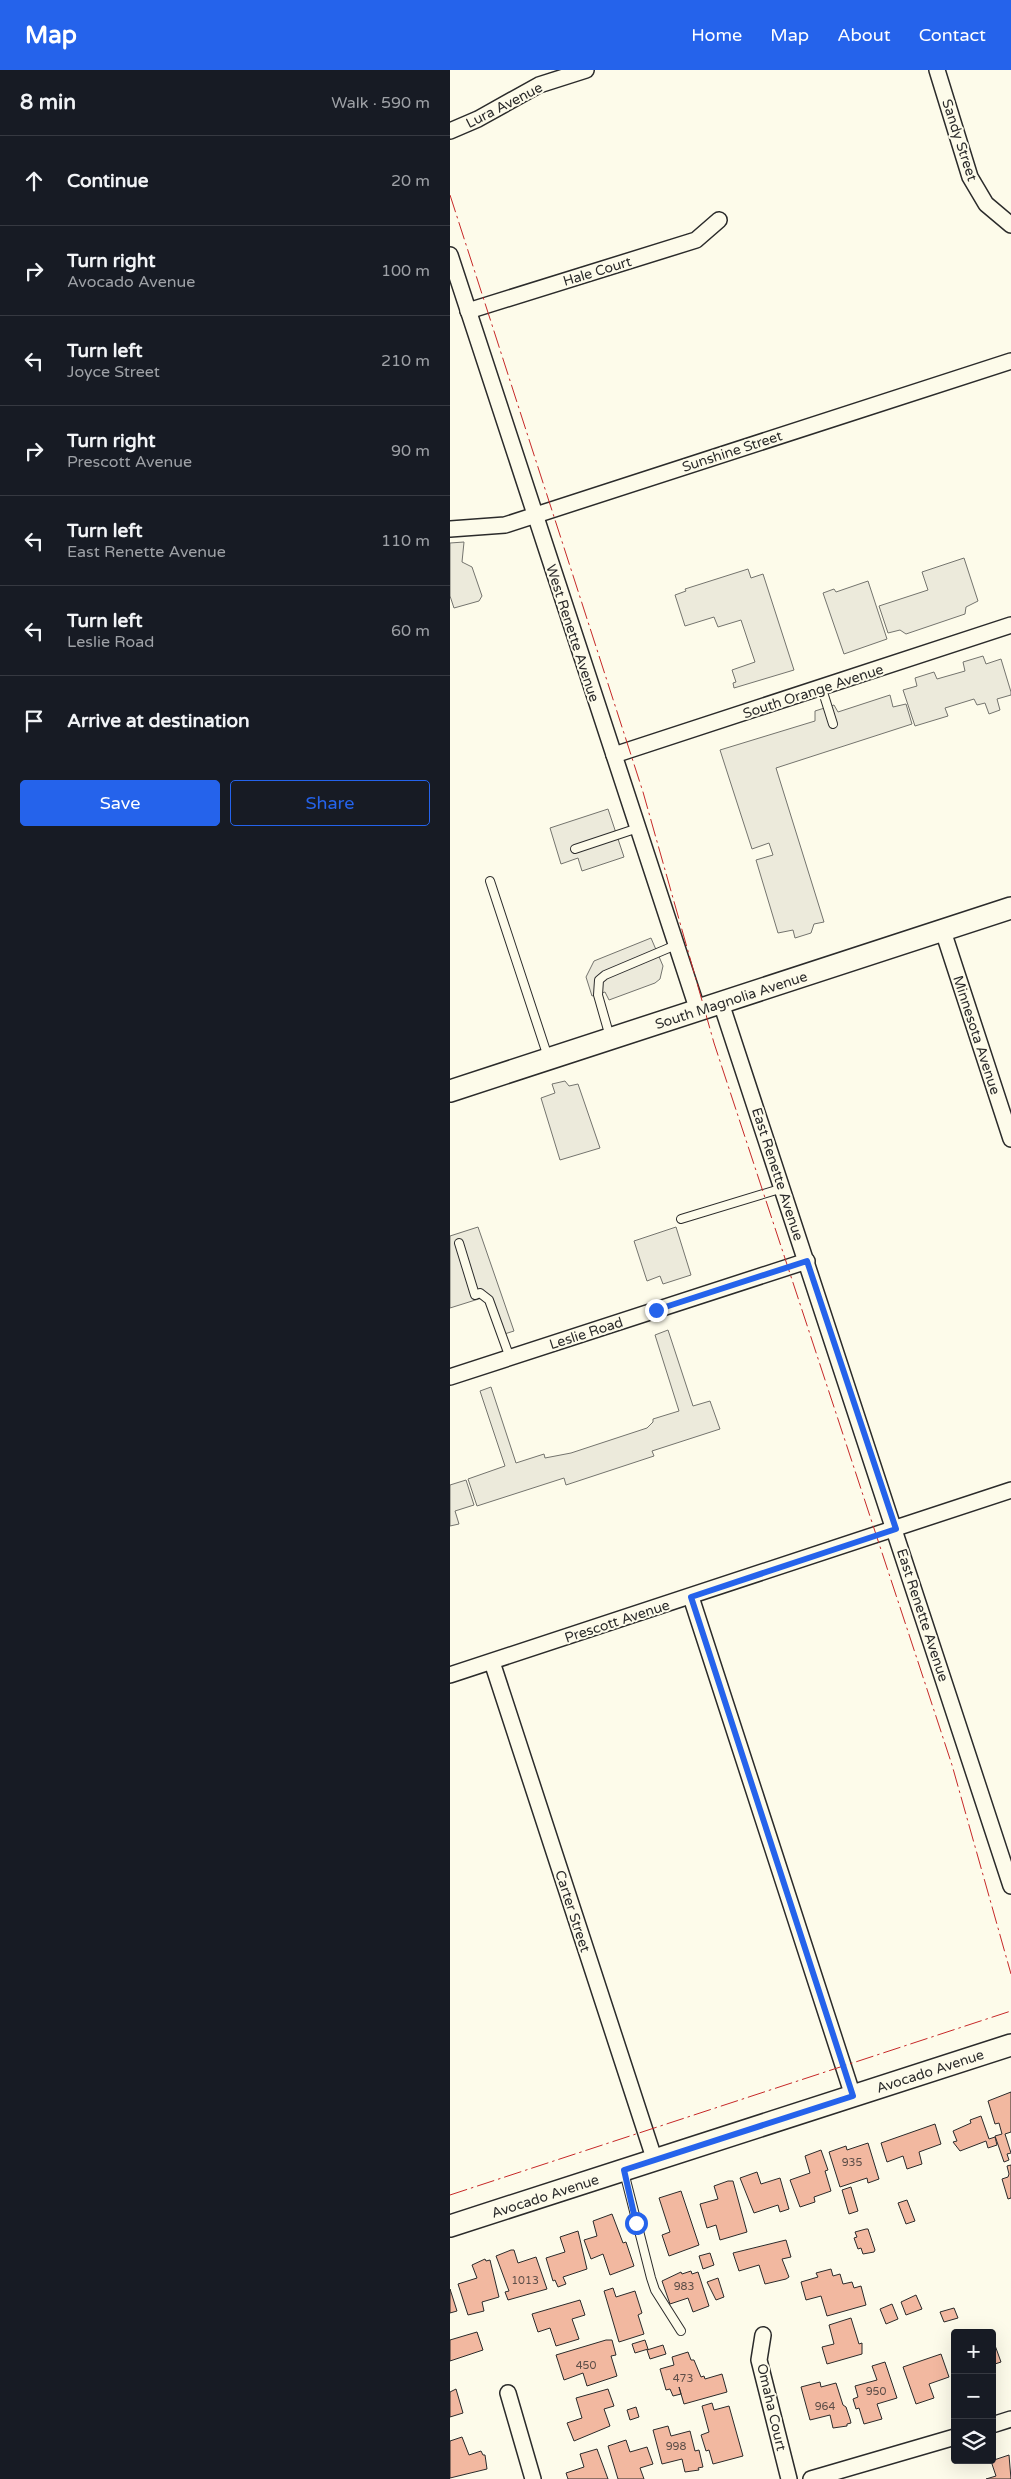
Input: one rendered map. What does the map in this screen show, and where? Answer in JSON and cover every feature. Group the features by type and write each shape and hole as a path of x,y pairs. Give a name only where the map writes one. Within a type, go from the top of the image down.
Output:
{"main road":[{"name":"South Magnolia Avenue","path":"450,1091 1011,908"},
{"name":"Avocado Avenue","path":"450,2226 1011,2045"}],"street":[{"name":"Lura Avenue","path":"450,131 478,120 539,85 586,70"},
{"name":"Sandy Street","path":"937,70 970,177 986,204 1011,225"},
{"name":"Hale Court","path":"468,311 696,240 719,220"},
{"name":"West Renette Avenue","path":"450,255 698,1011"},
{"name":"Sunshine Street","path":"450,530 505,525 1011,361"},
{"name":"South Orange Avenue","path":"614,756 1011,626"},
{"name":"Minnesota Avenue","path":"943,931 1011,1139"},
{"name":"East Renette Avenue","path":"721,1003 896,1529 1011,1886"},
{"name":"Leslie Road","path":"450,1377 807,1261"},
{"name":"Prescott Avenue","path":"450,1675 1011,1490"},
{"path":"691,1597 853,2096"},
{"name":"Carter Street","path":"492,1662 655,2161"},
{"name":"Omaha Court","path":"764,2335 759,2360 789,2479"},
{"path":"508,2393 533,2479"},
{"path":"996,2424 1011,2419"},
{"path":"810,2479 951,2438"}],"lane":[{"path":"822,689 833,724"},
{"path":"575,849 638,828"},
{"path":"490,881 548,1059"},
{"path":"611,1039 598,995 599,980 605,974 676,945"},
{"path":"681,1219 783,1188"},
{"path":"459,1243 475,1295 480,1294 489,1300 510,1358"},
{"path":"624,2170 655,2290 680,2331"}],"shaded area":[{"path":"464,542 462,562 472,567 482,596 479,601 454,608 450,596 450,543"},
{"path":"964,558 978,601 966,607 965,614 906,634 900,630 888,633 879,606 928,590 922,572"},
{"path":"748,569 751,578 763,574 794,670 734,688 733,683 736,682 732,670 755,662 741,620 718,627 714,617 685,626 675,595 686,591 685,589"},
{"path":"868,581 887,639 844,654 823,593 834,589 836,592"},
{"path":"983,656 986,664 1001,659 1011,695 997,699 1000,710 989,714 985,703 977,705 974,699 945,708 948,716 915,726 903,690 917,686 915,678 934,672 937,679 965,671 963,662"},
{"path":"890,695 893,707 906,704 912,724 776,768 824,922 814,924 811,933 795,938 793,930 778,933 756,860 773,855 769,843 752,849 720,750 815,721 815,711 834,705 838,712"},
{"path":"608,809 624,857 582,871 578,858 561,864 550,828"},
{"path":"651,938 663,966 660,979 655,983 609,1000 605,992 592,996 586,977 594,961"},
{"path":"565,1081 569,1086 578,1084 600,1148 560,1160 541,1098 555,1093 552,1084"},
{"path":"478,1227 514,1331 498,1336 485,1297 450,1308 450,1236"},
{"path":"676,1227 691,1275 663,1284 660,1276 647,1281 634,1241"},
{"path":"668,1330 693,1406 710,1401 720,1429 652,1451 654,1456 566,1485 564,1478 477,1506 468,1479 505,1466 480,1391 491,1387 516,1463 544,1454 545,1458 571,1453 647,1428 653,1422 653,1419 679,1411 655,1335"},
{"path":"466,1480 474,1505 455,1511 459,1524 450,1526 450,1485"}],"building":[{"path":"1011,2092 1011,2132 1005,2134 1011,2153 1007,2154 1009,2160 1004,2162 995,2136 1002,2134 999,2123 995,2124 988,2101"},
{"path":"981,2116 989,2139 995,2137 997,2145 988,2148 986,2141 960,2151 953,2142 957,2141 953,2131 971,2123 970,2120"},
{"path":"935,2124 941,2144 919,2152 922,2164 907,2169 903,2156 887,2162 881,2143"},
{"path":"868,2143 879,2179 868,2183 867,2178 840,2187 829,2152 846,2146 847,2150"},
{"path":"821,2150 828,2170 825,2171 831,2191 814,2197 815,2202 800,2207 790,2180 810,2173 805,2156"},
{"path":"1011,2165 1011,2198 1008,2199 1002,2179 1008,2177 1007,2166"},
{"path":"757,2172 761,2184 780,2178 789,2209 780,2212 778,2205 754,2213 740,2178"},
{"path":"733,2181 747,2232 720,2240 716,2225 707,2228 700,2204 718,2199 714,2186"},
{"path":"851,2187 858,2211 849,2214 842,2190"},
{"path":"681,2191 699,2245 669,2256 662,2235 670,2232 659,2198"},
{"path":"907,2200 915,2221 906,2224 898,2203"},
{"path":"612,2214 623,2243 626,2242 634,2266 610,2275 603,2254 591,2259 584,2240 597,2236 593,2221"},
{"path":"868,2229 875,2250 874,2252 863,2254 861,2248 858,2249 854,2238 857,2237 855,2232"},
{"path":"578,2231 587,2269 563,2277 566,2284 558,2287 555,2280 553,2281 546,2258 565,2252 560,2237"},
{"path":"786,2240 791,2257 782,2259 789,2277 786,2279 765,2284 759,2265 739,2271 733,2253"},
{"path":"514,2250 518,2263 536,2257 547,2289 508,2300 505,2292 509,2291 496,2256"},
{"path":"710,2253 714,2265 703,2269 699,2256"},
{"path":"485,2259 486,2261 490,2260 499,2297 482,2302 484,2311 468,2315 458,2284 477,2278 472,2265"},
{"path":"831,2269 833,2276 840,2274 843,2284 852,2282 854,2288 861,2286 866,2305 827,2316 821,2296 806,2300 801,2282 818,2277 816,2273"},
{"path":"691,2271 692,2274 698,2272 709,2306 693,2312 688,2298 670,2304 662,2281 681,2272 682,2274"},
{"path":"718,2278 724,2297 716,2300 707,2282"},
{"path":"613,2288 616,2297 635,2291 642,2313 638,2315 644,2334 619,2342 604,2291"},
{"path":"450,2289 457,2311 450,2313"},
{"path":"916,2295 922,2309 906,2315 901,2302"},
{"path":"580,2300 585,2315 572,2319 579,2339 556,2346 550,2328 538,2332 532,2314"},
{"path":"892,2304 898,2319 886,2324 880,2309"},
{"path":"954,2308 958,2318 944,2322 940,2312"},
{"path":"851,2318 859,2344 862,2343 862,2354 827,2364 822,2347 834,2344 829,2325"},
{"path":"477,2332 483,2350 450,2361 450,2340"},
{"path":"606,2340 612,2340 616,2355 611,2356 617,2376 587,2386 583,2373 564,2380 556,2355"},
{"path":"645,2340 648,2349 635,2353 632,2344"},
{"path":"663,2345 666,2354 650,2359 647,2350"},
{"path":"996,2348 1001,2362 996,2364"},
{"path":"688,2352 691,2360 694,2360 701,2377 704,2376 705,2379 722,2374 727,2392 684,2404 679,2387 681,2394 673,2396 670,2389 666,2390 660,2369 674,2365 672,2357"},
{"path":"941,2354 949,2377 929,2384 934,2398 916,2404 903,2367"},
{"path":"885,2362 897,2398 877,2404 882,2419 864,2424 859,2408 856,2409 853,2399 858,2397 855,2386 877,2380 872,2366"},
{"path":"820,2382 821,2387 836,2383 850,2419 851,2423 847,2424 847,2426 833,2428 830,2415 810,2420 801,2387"},
{"path":"456,2389 463,2413 450,2417 450,2392"},
{"path":"608,2389 614,2406 604,2409 610,2426 574,2441 567,2423 582,2418 576,2398"},
{"path":"712,2403 714,2410 729,2406 743,2456 713,2464 709,2450 706,2451 701,2435 709,2432 702,2406"},
{"path":"636,2407 639,2417 630,2420 627,2410"},
{"path":"668,2426 671,2436 690,2431 695,2451 699,2450 703,2467 698,2468 699,2470 685,2472 682,2459 662,2464 653,2430"},
{"path":"462,2437 469,2455 481,2451 485,2455 487,2469 450,2478 450,2441"},
{"path":"626,2440 630,2452 647,2447 653,2464 640,2468 644,2479 618,2479 608,2446"},
{"path":"597,2449 608,2479 568,2479 566,2473 584,2467 580,2454"},
{"path":"1009,2455 1011,2479 986,2479 996,2476 992,2464 996,2464 996,2459"}],"power":[{"path":"450,195 643,792 714,1043 952,1765 1011,1974"},
{"path":"450,2195 1011,2011"}],"route":[{"path":"636,2223 624,2170 853,2096 691,1597 896,1529 870,1456 807,1261 656,1310"}]}
